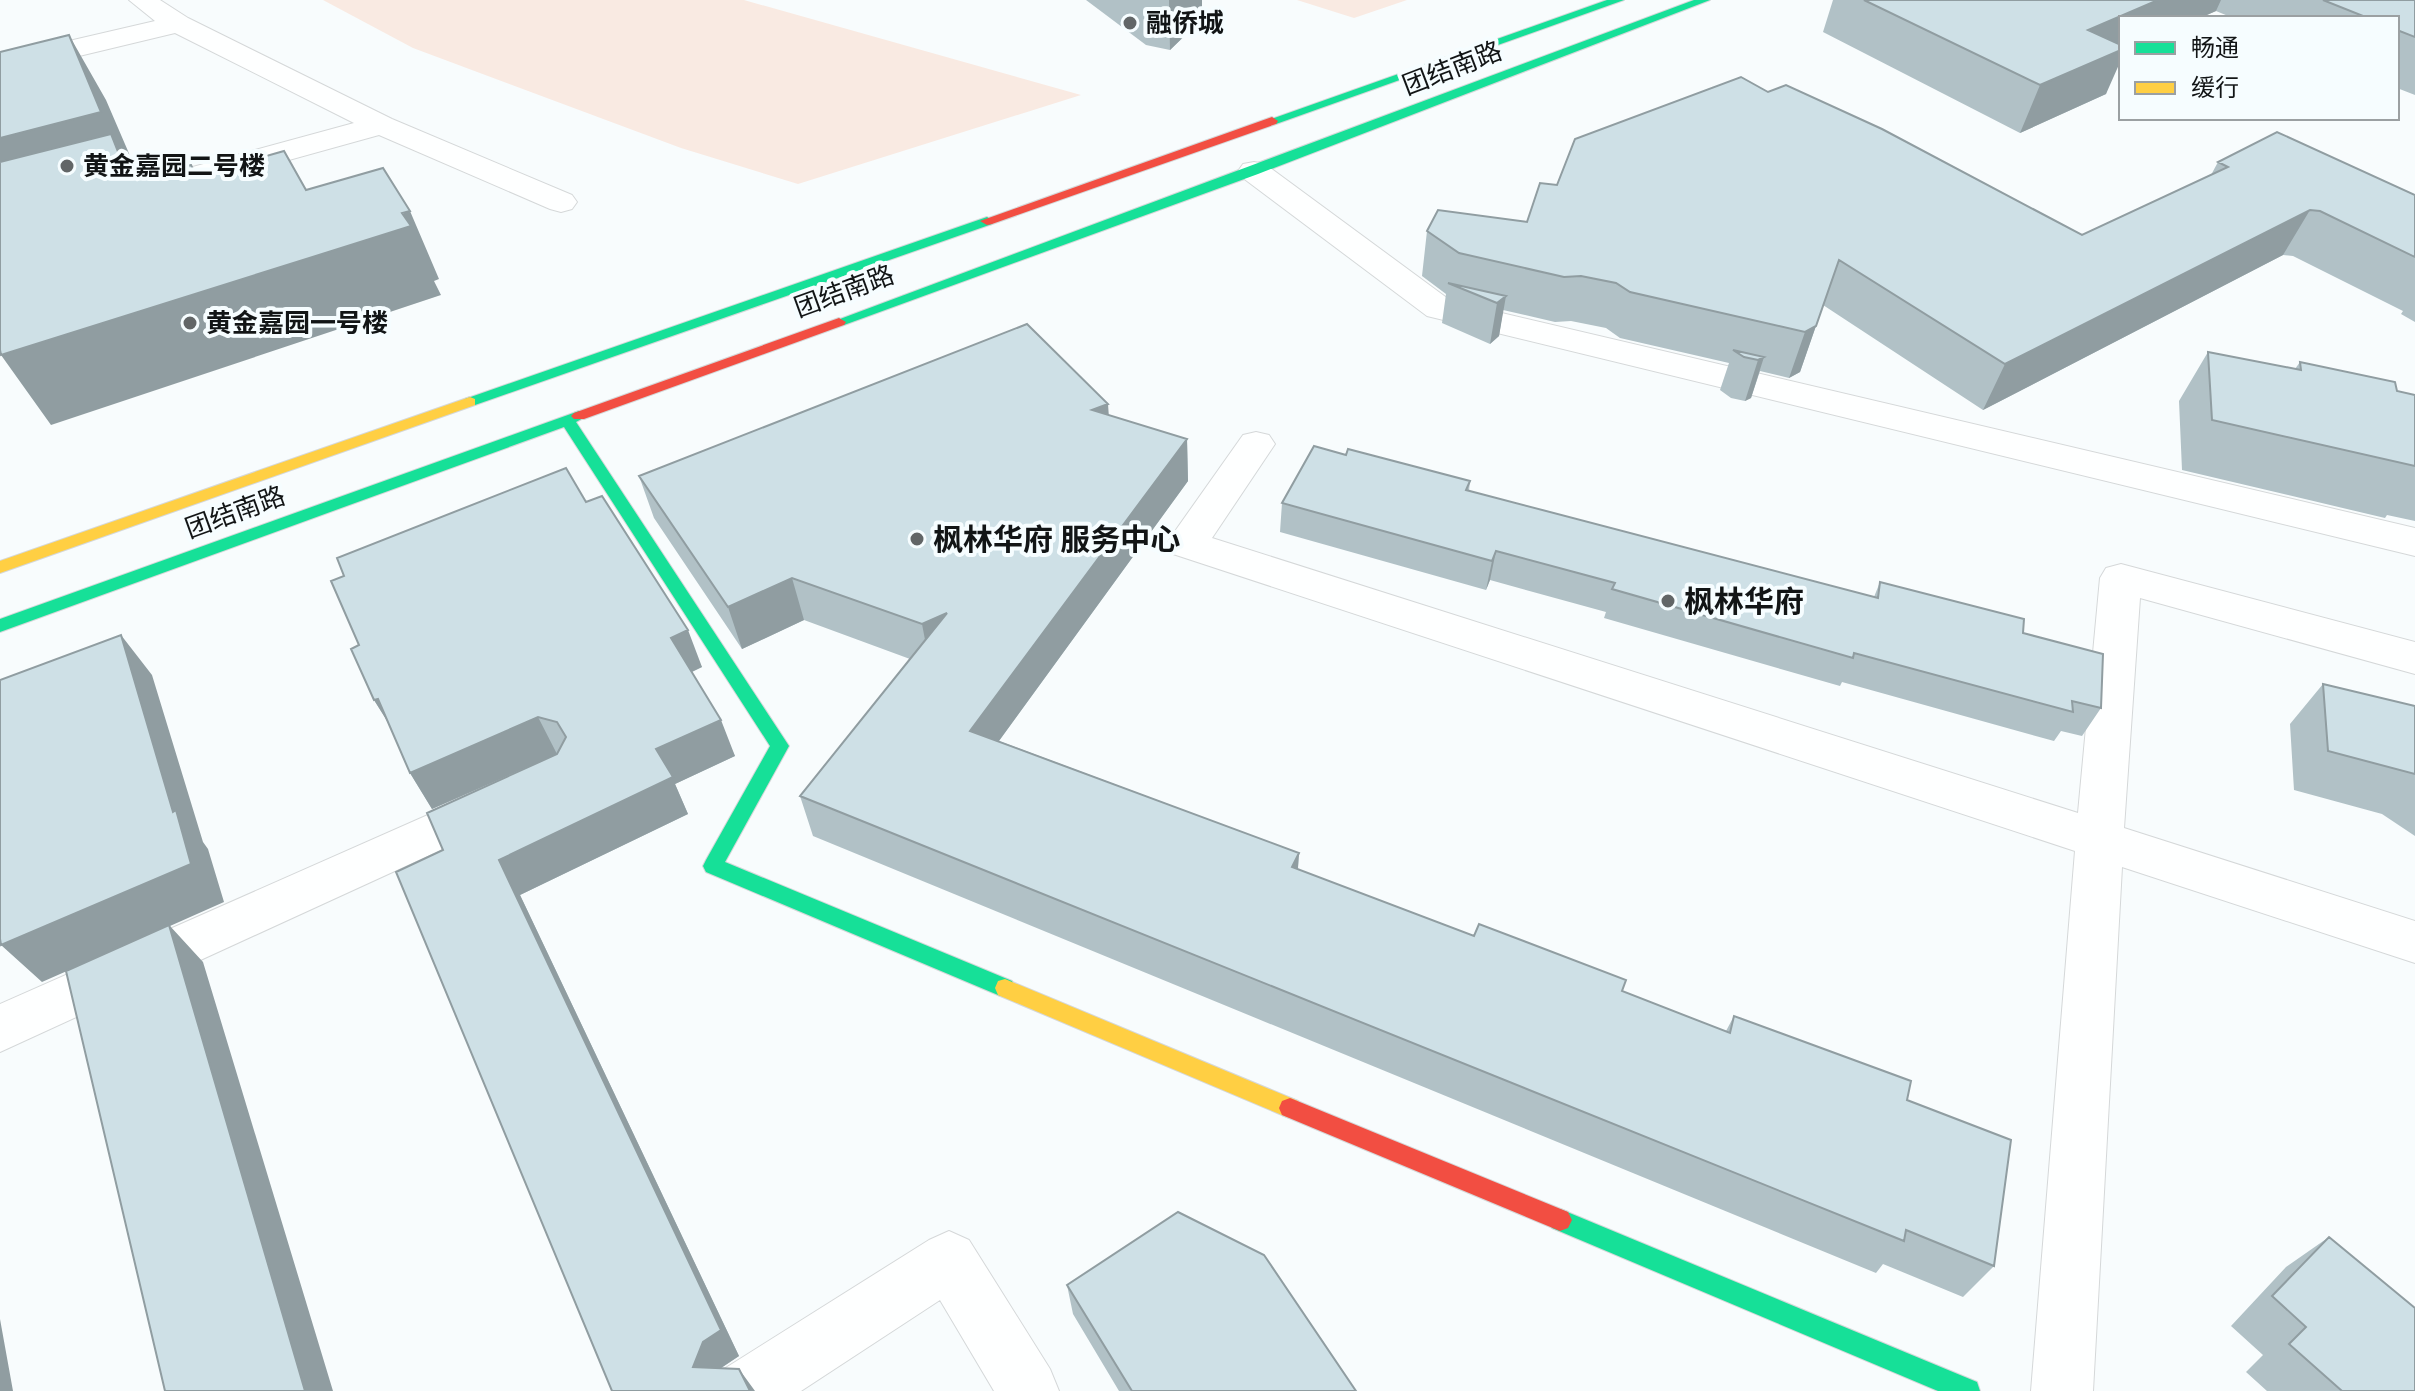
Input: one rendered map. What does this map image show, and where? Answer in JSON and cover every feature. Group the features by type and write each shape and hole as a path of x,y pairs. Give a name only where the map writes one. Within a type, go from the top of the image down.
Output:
{"main road":[{"name":"团结南路","path":"0,567 1618,0"},
{"name":"团结南路","path":"0,626 1254,171 1704,0"},
{"path":"566,419 780,746 713,866 1968,1391"}],"street":[{"path":"142,0 178,24 381,125 561,202"},
{"path":"0,66 178,24"},
{"path":"107,201 381,125"},
{"path":"1254,171 1439,309 2415,542"},
{"path":"1256,444 1187,544 2100,837 2415,942"},
{"path":"2062,1391 2121,578 2415,658"},
{"path":"0,1029 530,788"},
{"path":"746,1391 949,1260 1028,1391"}],"shaded area":[{"path":"323,0 744,0 1081,95 798,184 681,148 413,48"},
{"path":"1297,0 1407,0 1354,18"}],"building":[{"path":"1864,0 2158,0 2088,30 2119,44 2119,51 2040,85"},
{"path":"2323,0 2415,0 2415,37 2399,31 2399,16 2363,16"},
{"path":"69,35 101,112 0,138 0,52"},
{"path":"1741,77 1768,92 1786,85 1882,129 2082,235 2228,167 2218,162 2277,132 2415,195 2415,257 2320,211 2310,210 2005,364 1839,260 1816,326 1805,332 1630,292 1616,283 1581,276 1564,277 1459,253 1427,231 1438,210 1527,222 1540,183 1557,185 1575,139"},
{"path":"111,134 128,177 145,172 148,177 191,165 196,176 284,151 306,190 383,168 410,211 402,213 411,226 1,355 0,162"},
{"path":"1448,283 1506,296 1497,303"},
{"path":"1027,324 1108,404 1092,410 1187,439 970,731 1299,853 1292,867 1474,936 1479,924 1626,980 1622,991 1730,1033 1734,1016 1911,1081 1907,1100 2011,1140 1994,1266 1906,1230 1904,1241 800,796 947,613 922,624 792,578 728,607 639,476"},
{"path":"1733,350 1764,357 1758,360 1744,357"},
{"path":"2208,352 2301,370 2300,362 2395,382 2397,391 2415,395 2415,466 2212,420"},
{"path":"1314,446 1346,455 1348,449 1470,481 1466,490 1878,598 1880,582 2024,619 2023,633 2103,654 2101,708 2072,701 2073,712 1854,653 1853,658 1612,589 1615,583 1496,551 1492,561 1282,503"},
{"path":"566,468 586,502 602,496 688,630 671,638 721,720 656,749 673,777 499,860 721,1330 703,1342 693,1367 739,1369 750,1391 612,1391 396,872 443,850 427,813 557,754 566,737 557,722 538,717 410,773 378,699 374,700 351,649 359,645 331,581 344,576 337,558"},
{"path":"121,635 191,864 1,945 0,680"},
{"path":"2323,684 2415,706 2415,774 2328,751"},
{"path":"169,925 305,1391 165,1391 66,971"},
{"path":"1178,1212 1264,1255 1356,1391 1132,1391 1067,1285"},
{"path":"2329,1237 2415,1308 2415,1391 2342,1391 2289,1344 2306,1327 2272,1296"}],"traffic: fast":[{"path":"1272,121 1618,0"},
{"path":"839,322 1254,171 1704,0"},
{"path":"470,402 987,221"},
{"path":"0,626 579,416"},
{"path":"566,419 780,746 713,866 1005,988"},
{"path":"1560,1220 1968,1391"}],"traffic: slow":[{"path":"0,567 470,402"},
{"path":"1005,988 1290,1108"}],"traffic: jam":[{"path":"987,221 1272,121"},
{"path":"579,416 839,322"},
{"path":"1290,1108 1560,1220"}],"place":[{"name":"融侨城","path":"1130,23"},
{"name":"黄金嘉园二号楼","path":"67,166"},
{"name":"黄金嘉园一号楼","path":"190,323"},
{"name":"枫林华府 服务中心","path":"917,539"},
{"name":"枫林华府","path":"1668,601"}]}
